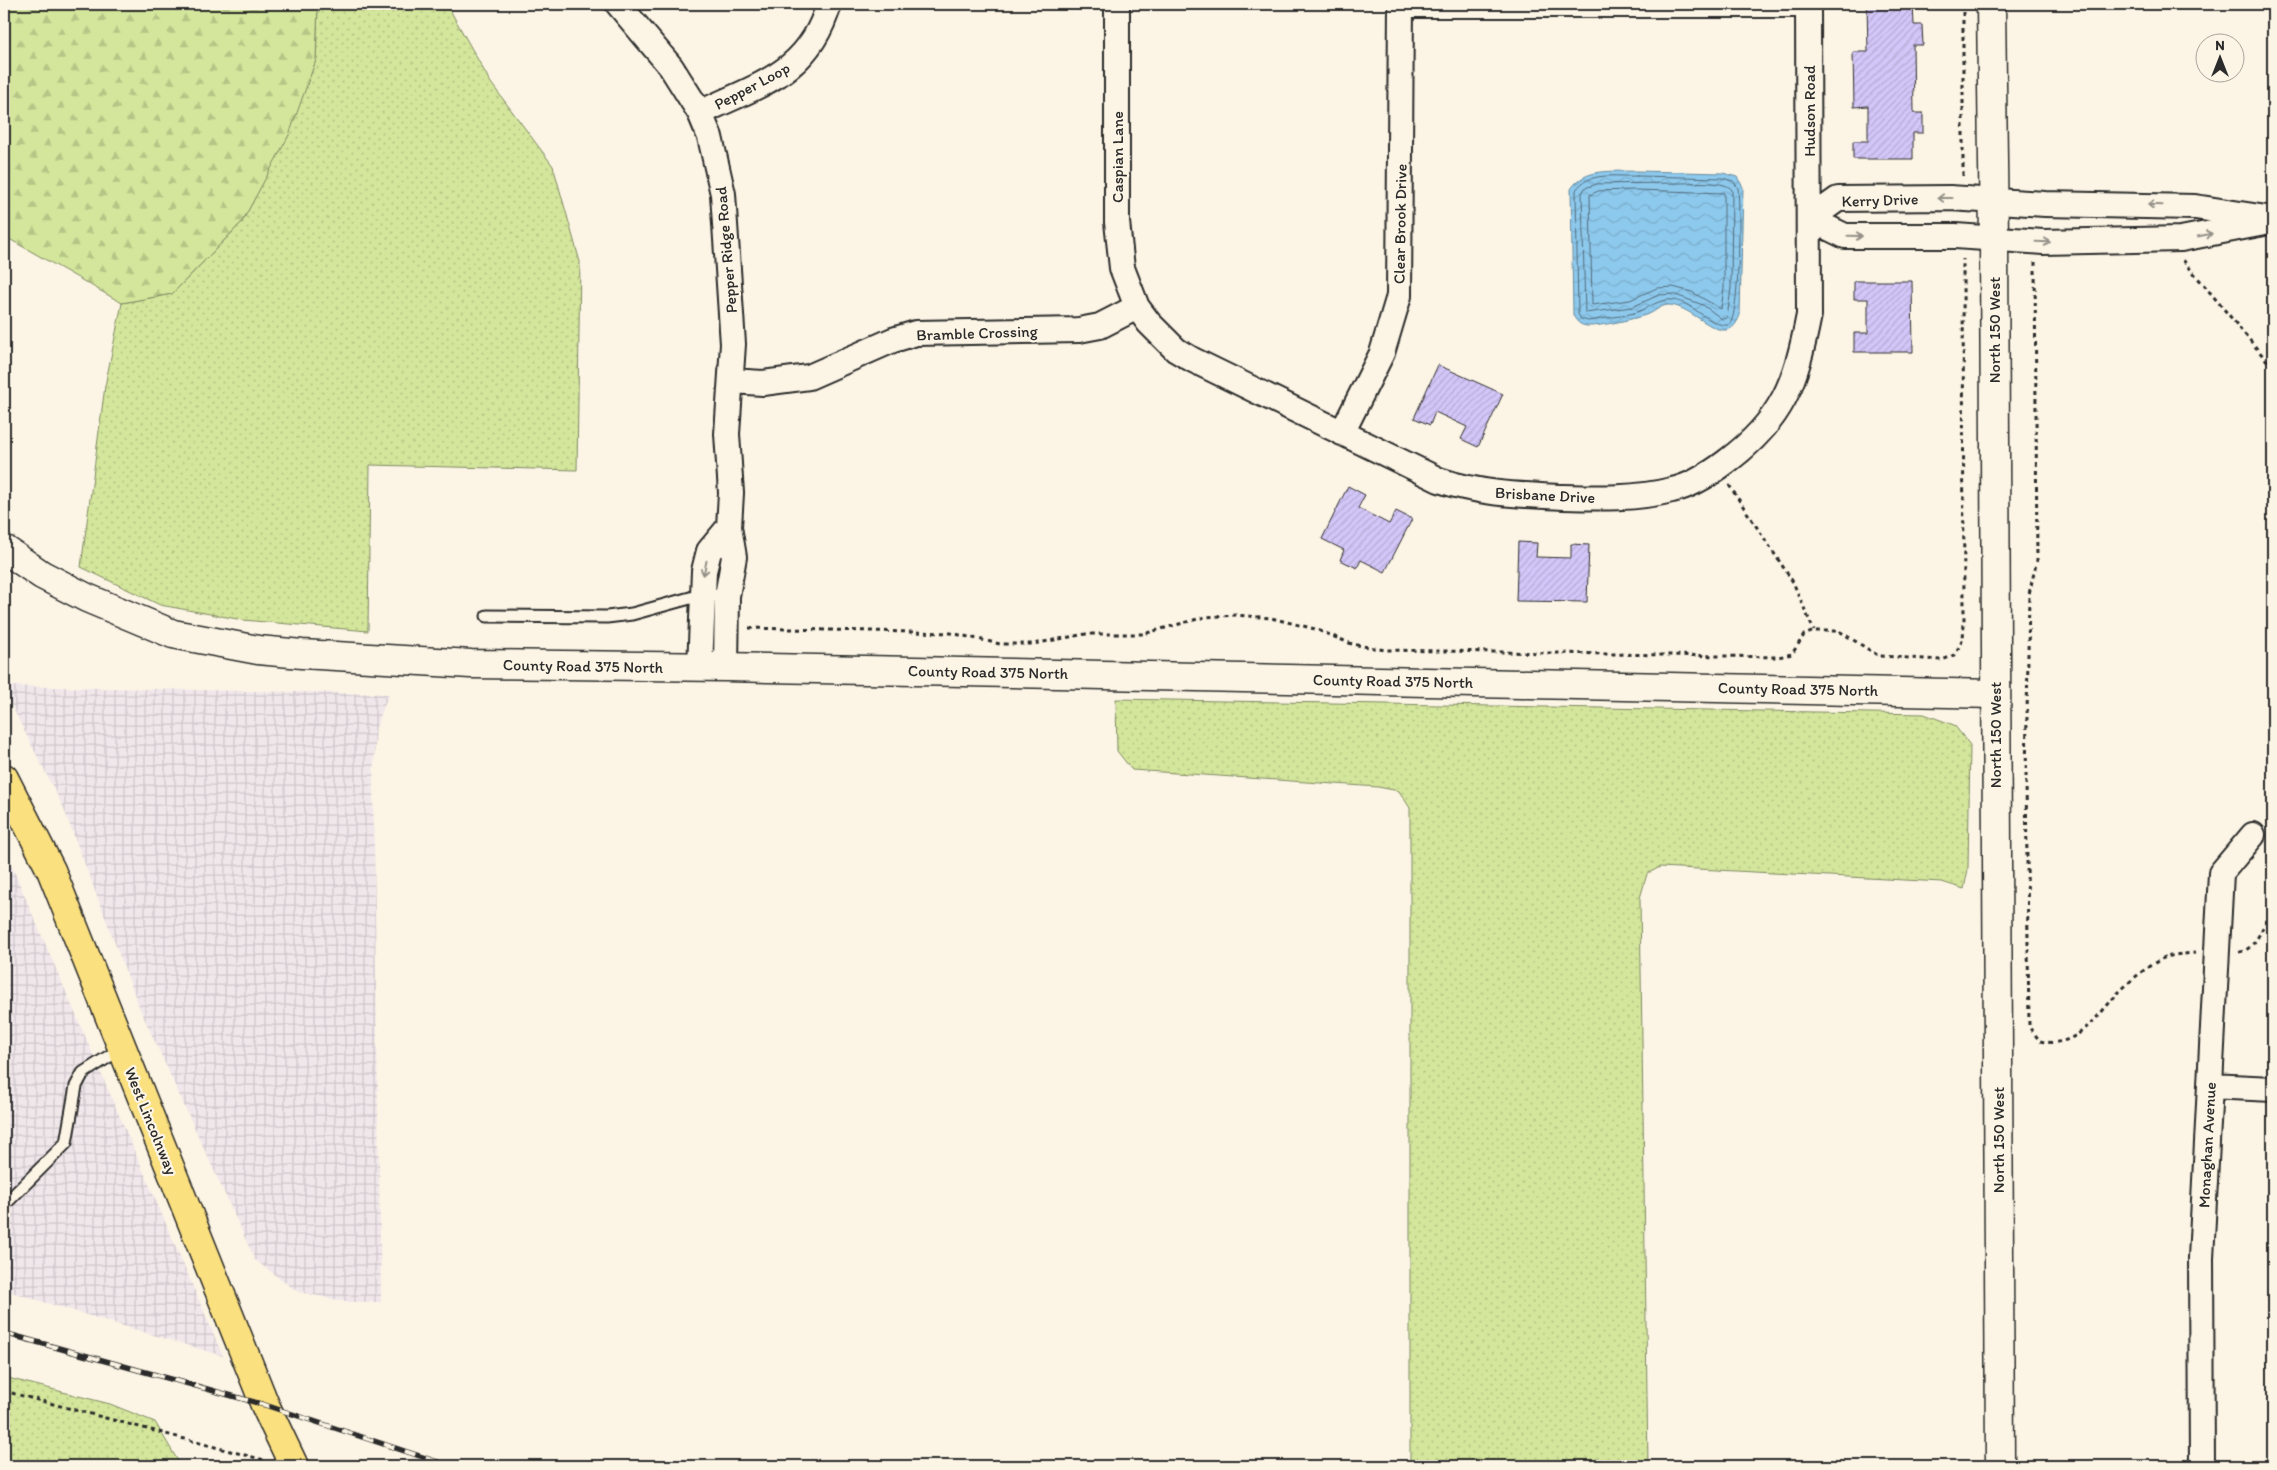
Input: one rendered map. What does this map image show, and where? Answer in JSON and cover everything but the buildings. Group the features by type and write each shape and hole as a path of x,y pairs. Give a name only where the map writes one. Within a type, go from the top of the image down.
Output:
{"main road":[{"name":"West Lincolnway","path":"4,778 51,870 262,1396 281,1464"}],"street":[{"name":"Pepper Ridge Road","path":"618,4 671,68 700,113 710,137 723,194 732,310 731,381 727,434 731,493 729,527 734,557 727,596 727,628 713,667"},
{"name":"Pepper Loop","path":"700,113 784,72 813,43 823,23 829,4"},
{"name":"Caspian Lane","path":"1116,4 1119,246 1127,287 1136,308"},
{"path":"1401,4 1808,5"},
{"name":"Clear Brook Drive","path":"1342,433 1382,354 1399,296 1401,4"},
{"name":"North 150 West","path":"1991,4 1994,200 2000,1466"},
{"name":"Hudson Road","path":"1808,5 1810,219"},
{"name":"Kerry Drive","path":"1838,199 1963,199 2045,204 2195,206 2273,220 2181,239 2043,242 1994,248 1845,236 1810,219 1838,199"},
{"name":"Brisbane Drive","path":"1136,308 1162,337 1193,360 1439,480 1468,489 1502,495 1604,498 1638,496 1674,490 1706,476 1718,468 1743,449 1768,423 1788,393 1800,360 1809,315 1810,219"},
{"name":"Bramble Crossing","path":"731,381 762,383 809,377 893,340 916,333 1079,330 1100,326 1136,308"},
{"path":"713,667 701,595 709,551 729,527"},
{"name":"County Road 375 North","path":"4,549 42,574 87,598 173,634 216,643 302,654 470,664 713,667 1995,694"},
{"name":"Monaghan Avenue","path":"2202,1466 2201,1258 2221,873 2253,835"},
{"path":"2210,1086 2273,1090"}],"lane":[{"path":"487,616 607,617 632,614 701,595 727,596"},
{"path":"4,1205 66,1143 76,1086 83,1073 122,1048"}],"path":[{"path":"1963,4 1963,199"},
{"path":"727,628 951,633 1000,644 1033,644 1086,634 1143,634 1205,617 1235,615 1271,618 1315,629 1352,644 1385,650 1778,657 1792,654 1804,635 1814,631 1839,631 1879,656 1942,660 1954,655 1963,639 1963,247 1994,248"},
{"path":"2177,254 2273,368"},
{"path":"2035,255 2037,560 2029,594 2026,778 2029,1027 2040,1040 2054,1043 2068,1040 2086,1028 2129,983 2165,958 2201,952 2245,951 2252,945 2273,910"},
{"path":"1718,468 1793,582 1814,631"},
{"path":"4,1391 281,1464"}],"shaded area":[{"path":"4,686 389,694 376,727 373,780 381,1302 348,1302 298,1292 255,1260 140,1009 63,807 4,691"},
{"path":"4,848 223,1356 4,1290"}],"green space":[{"path":"4,4 318,4 316,60 289,135 242,222 172,294 122,303 4,236"},
{"path":"318,4 449,4 450,10 491,83 553,166 580,262 577,470 370,465 368,631 243,620 160,605 81,567 105,386 122,303 172,294 242,222 288,135 316,60"},
{"path":"1116,699 1924,714 1954,725 1970,745 1968,869 1964,889 1942,882 1660,867 1647,874 1640,898 1648,1466 1410,1466 1410,808 1399,791 1378,787 1132,770 1117,751"},
{"path":"4,1377 110,1404 155,1422 181,1466 4,1466"}],"water":[{"path":"1609,171 1723,173 1737,177 1743,187 1740,315 1734,326 1727,330 1718,329 1689,312 1668,305 1646,315 1600,325 1584,325 1575,319 1573,315 1571,189 1584,177 1592,174"}],"railway":[{"path":"4,1333 265,1405 450,1466"}]}
